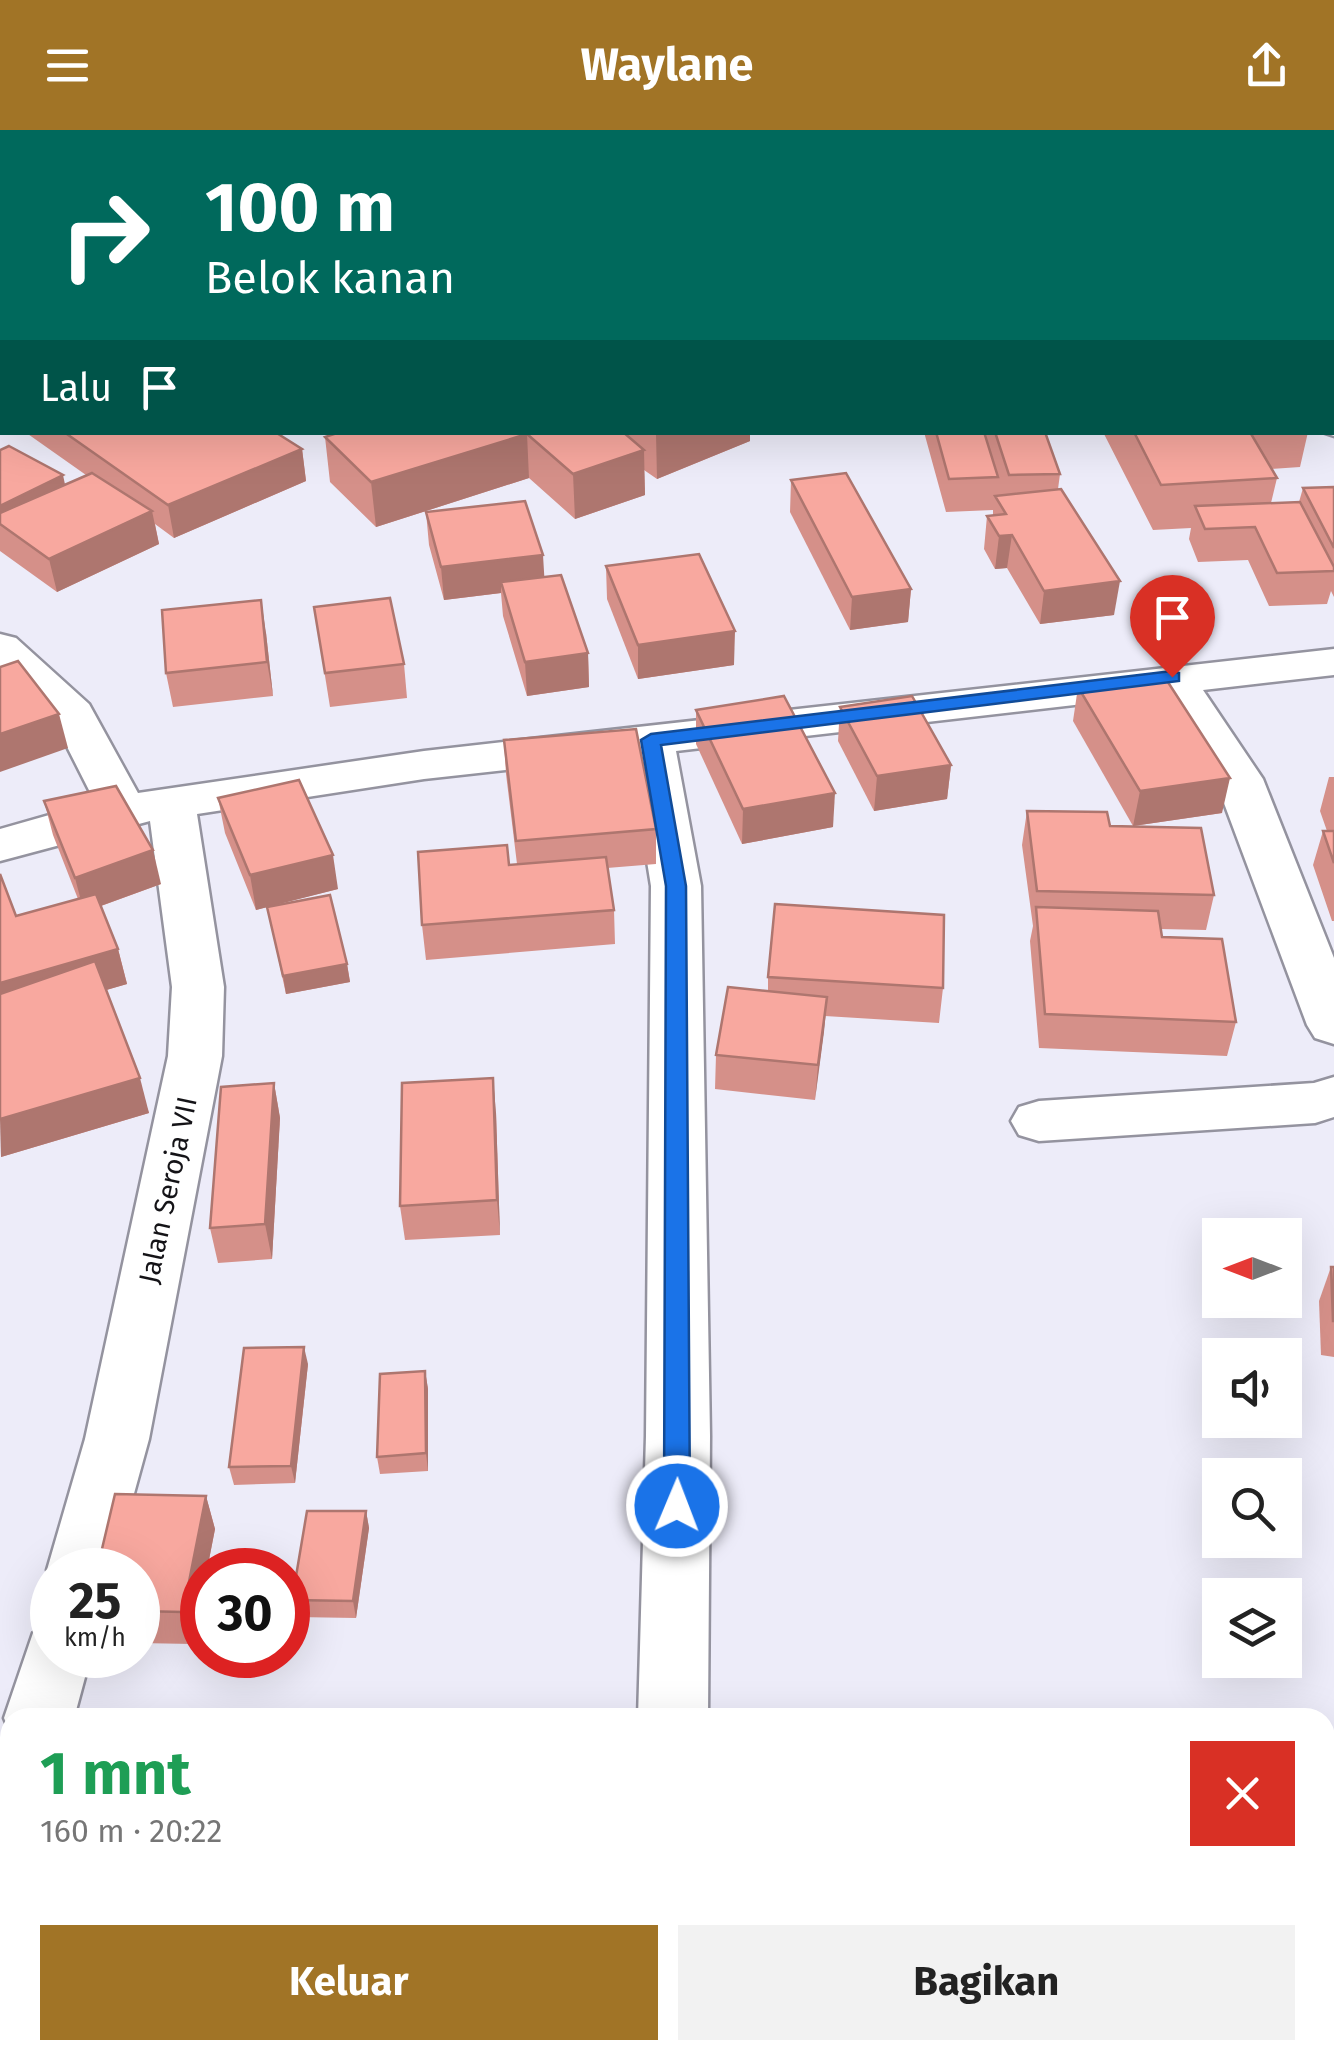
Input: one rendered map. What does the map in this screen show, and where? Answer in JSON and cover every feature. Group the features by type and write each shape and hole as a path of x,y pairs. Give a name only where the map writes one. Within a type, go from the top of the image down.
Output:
{"street":[{"name":"Jalan Seroja VII","path":"0,647 74,714 147,807 198,987 195,1056 117,1439 86,1548"},
{"path":"0,845 147,807 424,765 1172,677 1334,662"},
{"path":"1172,677 1240,779 1334,1025"},
{"path":"651,740 676,886 678,1398 673,1708"},
{"path":"1039,1121 1315,1102 1334,1097"},
{"path":"42,1708 50,1678"}],"building":[{"path":"68,435 280,435 302,449 168,505"},
{"path":"331,435 524,435 371,482 325,437"},
{"path":"528,435 626,435 644,450 573,474"},
{"path":"937,435 985,435 998,477 949,479"},
{"path":"996,435 1046,435 1060,474 1009,475"},
{"path":"1136,435 1252,435 1277,478 1161,485"},
{"path":"9,446 63,475 0,506 0,450"},
{"path":"92,473 152,511 49,559 0,524 0,513"},
{"path":"846,473 911,589 852,597 791,480"},
{"path":"1334,487 1334,548 1303,488"},
{"path":"1061,489 1120,581 1044,591 1012,535 999,536 987,516 1006,514 995,496"},
{"path":"525,501 543,555 441,567 426,512"},
{"path":"1300,502 1334,571 1277,573 1255,527 1205,529 1195,506"},
{"path":"699,554 735,631 638,645 606,566"},
{"path":"561,575 588,653 525,662 501,582"},
{"path":"390,598 404,664 325,673 314,607"},
{"path":"261,600 267,662 166,673 162,610"},
{"path":"18,661 59,714 0,734 0,667"},
{"path":"1164,676 1230,778 1140,791 1078,687"},
{"path":"784,696 835,793 743,809 696,710"},
{"path":"912,696 951,765 877,776 840,707"},
{"path":"636,729 656,829 516,841 504,740"},
{"path":"299,780 333,855 250,875 218,798"},
{"path":"116,786 153,850 75,878 44,801"},
{"path":"1027,811 1107,812 1110,826 1201,828 1214,895 1037,891"},
{"path":"1323,831 1334,831 1334,863"},
{"path":"507,845 509,865 606,857 614,910 422,925 418,852"},
{"path":"0,874 16,916 96,894 118,949 0,983"},
{"path":"330,895 347,964 283,976 267,907"},
{"path":"775,904 944,915 943,988 768,977"},
{"path":"1036,907 1158,911 1162,937 1222,939 1236,1022 1045,1014"},
{"path":"95,961 140,1078 0,1119 0,994"},
{"path":"728,987 827,997 818,1065 716,1055"},
{"path":"493,1078 497,1200 400,1206 402,1083"},
{"path":"274,1083 265,1224 210,1228 221,1087"},
{"path":"1334,1267 1334,1321 1333,1321"},
{"path":"304,1347 291,1466 229,1467 244,1348"},
{"path":"425,1371 426,1453 377,1457 380,1374"},
{"path":"115,1494 206,1496 196,1548 180,1548 180,1612 160,1611 160,1548 102,1548"},
{"path":"307,1511 366,1511 353,1601 310,1600 310,1548 301,1548"}],"route":[{"path":"677,1506 676,886 651,740 1172,677"}]}
